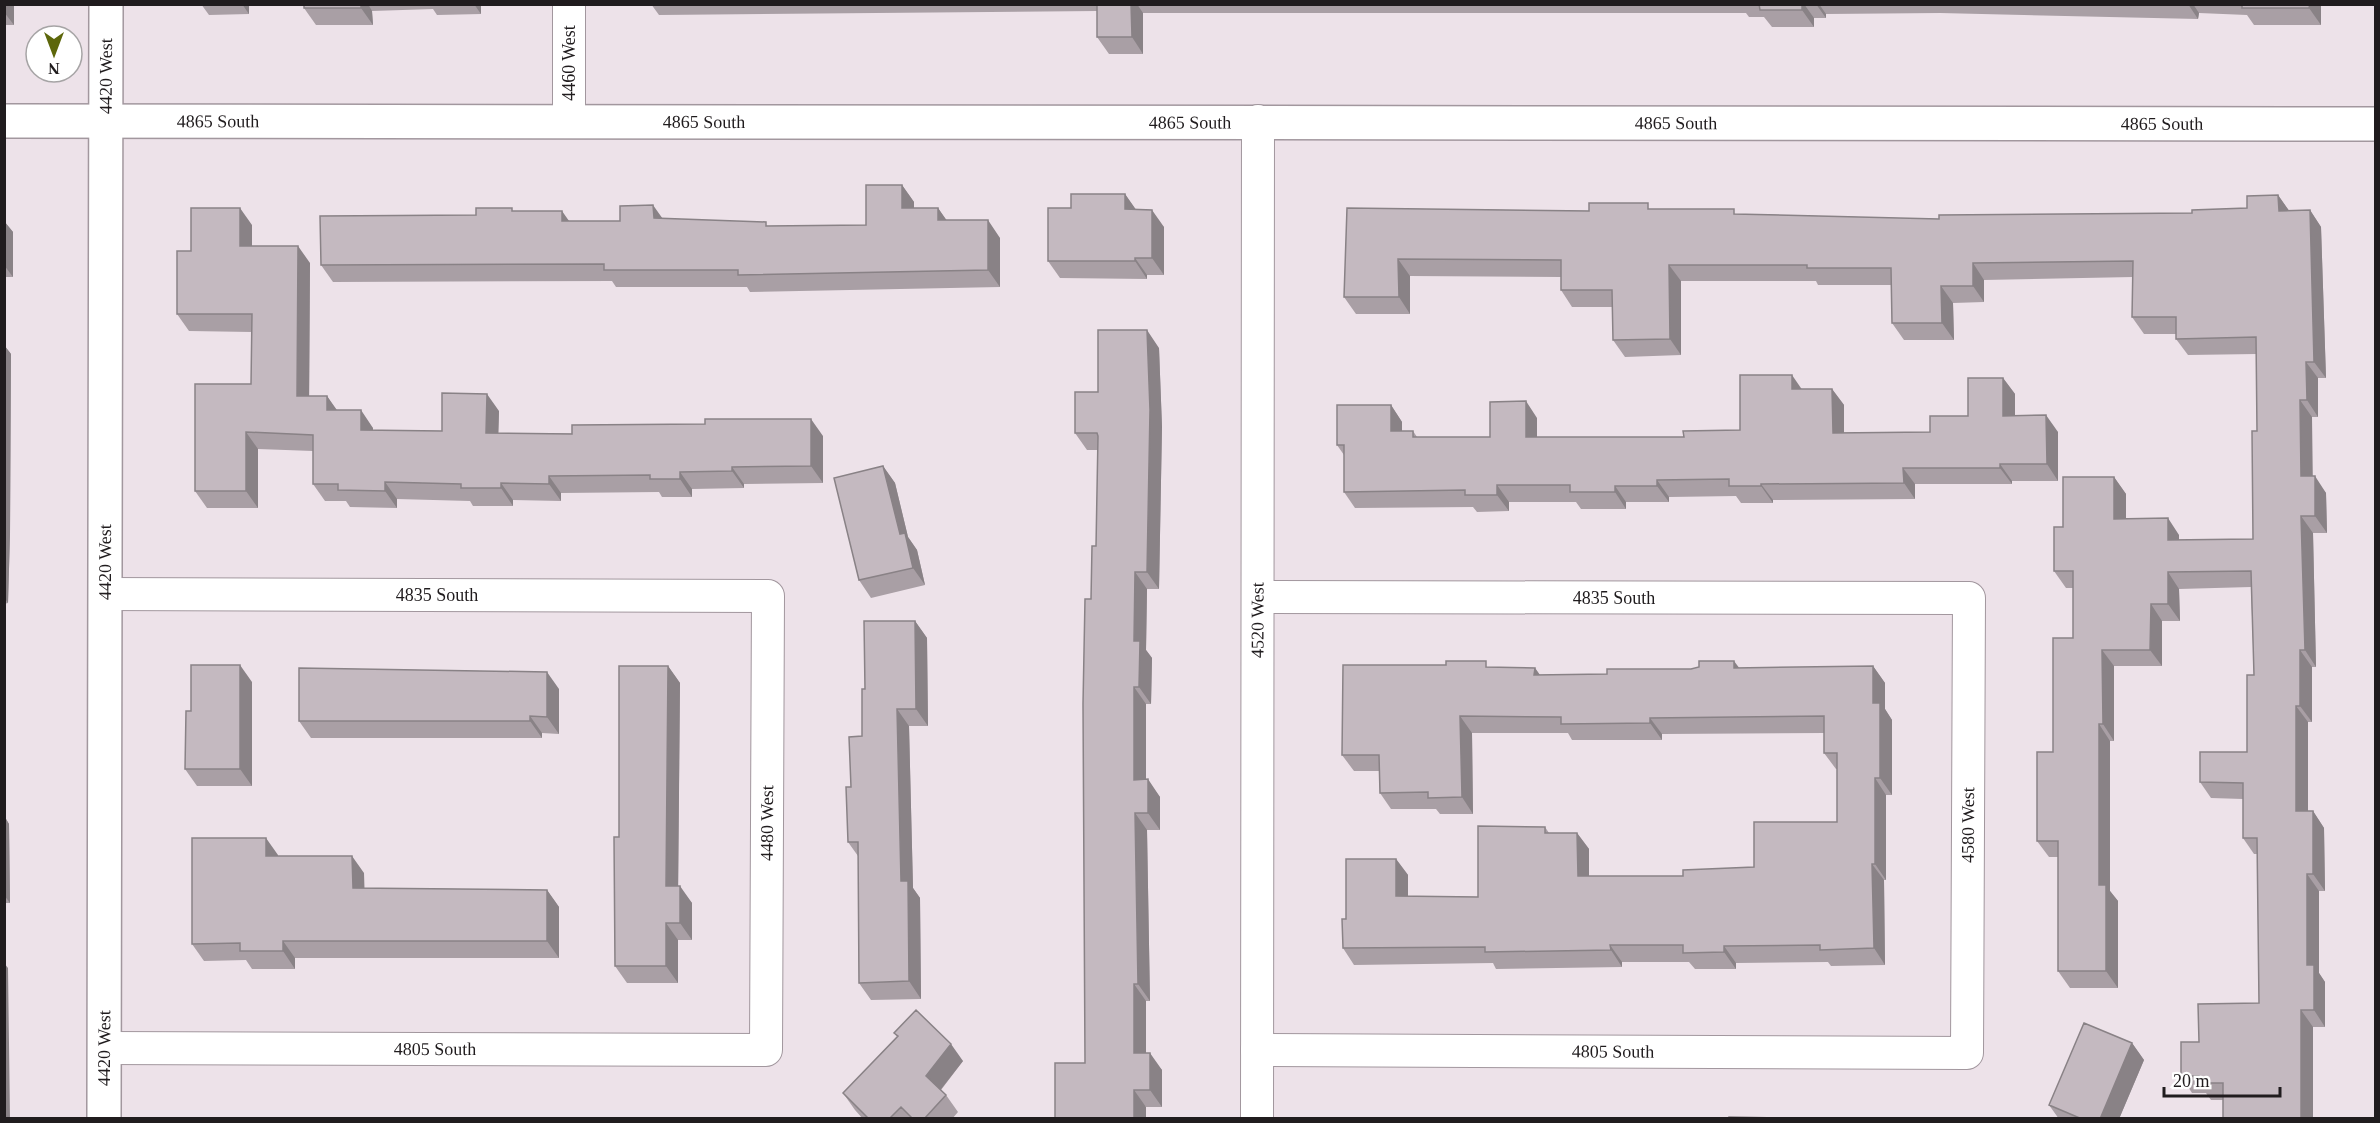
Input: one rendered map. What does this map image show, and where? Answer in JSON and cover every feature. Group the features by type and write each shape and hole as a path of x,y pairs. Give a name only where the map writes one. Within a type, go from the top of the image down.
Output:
{"street":[{"name":"4420 West","path":"104,1119 106,4"},
{"name":"4460 West","path":"569,4 569,121"},
{"name":"4865 South","path":"4,121 2376,124"},
{"name":"4520 West","path":"1257,1119 1258,121"},
{"name":"4835 South","path":"105,594 768,596"},
{"name":"4480 West","path":"766,1050 768,596"},
{"name":"4835 South","path":"1258,597 1969,598"},
{"name":"4580 West","path":"1967,1053 1969,598"},
{"name":"4805 South","path":"105,1048 766,1050"},
{"name":"4805 South","path":"1257,1050 1967,1053"}],"building":[{"path":"304,4 361,4 361,8 304,8"},
{"path":"1097,4 1131,4 1132,37 1097,37"},
{"path":"1759,4 1802,4 1802,10 1760,10"},
{"path":"2242,4 2310,4 2309,8 2242,8"},
{"path":"866,185 902,185 902,208 938,208 938,220 988,220 988,270 738,275 738,270 604,270 604,264 321,265 320,216 476,215 476,208 512,208 512,211 562,211 562,221 620,221 620,206 653,205 654,218 766,222 766,226 866,225"},
{"path":"1071,194 1125,194 1125,209 1152,210 1152,258 1135,258 1135,261 1048,261 1048,208 1071,208"},
{"path":"2278,195 2279,211 2310,210 2314,362 2306,362 2307,400 2300,400 2301,476 2315,476 2315,516 2301,516 2305,650 2300,650 2300,706 2296,706 2296,811 2313,811 2313,874 2307,874 2307,965 2314,965 2314,1010 2301,1010 2301,1119 2223,1119 2223,1083 2199,1083 2199,1076 2181,1076 2181,1042 2199,1042 2198,1004 2259,1003 2257,838 2243,838 2243,783 2200,782 2200,752 2247,752 2247,675 2254,675 2251,571 2168,572 2168,604 2151,604 2150,650 2102,650 2103,724 2099,724 2099,885 2106,885 2106,971 2058,971 2058,841 2037,841 2037,752 2053,752 2053,638 2073,638 2073,571 2054,571 2054,527 2063,527 2063,477 2114,477 2114,519 2168,518 2168,540 2253,539 2252,431 2257,431 2256,337 2176,339 2176,317 2132,317 2133,261 1973,263 1973,286 1941,286 1942,323 1892,323 1891,268 1807,268 1807,265 1669,265 1670,339 1613,340 1612,290 1561,290 1561,260 1398,259 1399,297 1344,297 1347,208 1589,211 1589,203 1648,203 1648,209 1734,209 1734,214 1939,219 1939,215 2192,213 2192,210 2247,208 2247,196"},
{"path":"191,208 240,208 240,246 298,246 297,396 327,396 327,410 361,410 361,430 442,431 442,393 487,394 486,433 572,434 572,425 705,424 705,419 811,419 811,466 732,467 732,471 680,472 680,479 650,479 650,475 549,476 549,484 501,483 501,488 461,488 461,484 385,482 385,491 338,490 338,484 313,484 313,435 246,432 246,491 195,491 195,384 251,384 252,314 177,314 177,251 191,251"},
{"path":"1098,330 1147,330 1150,410 1147,572 1135,572 1134,641 1140,641 1139,687 1134,687 1134,780 1148,779 1148,813 1135,813 1138,984 1134,984 1134,1053 1150,1053 1150,1090 1134,1090 1134,1119 1055,1119 1055,1063 1085,1063 1083,704 1085,599 1091,599 1092,546 1096,546 1098,436 1097,433 1075,433 1075,392 1098,392"},
{"path":"1740,375 1792,375 1792,389 1832,389 1833,433 1930,432 1930,416 1968,416 1968,378 2003,378 2003,416 2046,415 2047,464 2000,464 2000,468 1903,468 1904,483 1729,486 1729,479 1657,480 1657,486 1615,486 1615,492 1570,492 1570,485 1497,485 1497,495 1465,495 1465,490 1344,492 1344,445 1337,445 1337,405 1391,405 1391,431 1413,431 1413,437 1490,437 1490,402 1526,401 1526,437 1684,437 1683,431 1740,430"},
{"path":"883,466 900,534 905,533 913,568 859,580 834,478"},
{"path":"864,621 915,621 916,709 897,709 901,881 908,881 909,981 859,983 858,842 848,842 846,787 851,787 849,737 862,736 862,689 865,689"},
{"path":"1446,661 1486,661 1486,667 1535,668 1534,675 1607,674 1607,669 1691,669 1699,667 1699,661 1734,661 1734,668 1873,666 1873,703 1880,703 1880,778 1875,778 1875,864 1872,864 1874,948 1820,950 1820,945 1724,946 1724,952 1683,953 1683,945 1610,945 1611,950 1485,952 1485,947 1343,948 1342,919 1346,919 1346,859 1396,859 1396,896 1478,897 1478,826 1545,827 1545,833 1577,833 1578,876 1683,876 1683,870 1754,867 1754,822 1837,822 1837,753 1824,753 1824,716 1650,718 1650,723 1561,724 1561,717 1460,716 1462,797 1428,798 1428,792 1380,793 1379,755 1342,755 1343,665 1446,665"},
{"path":"191,665 240,665 240,769 185,769 186,711 191,711"},
{"path":"619,666 668,666 666,886 680,886 680,923 666,923 666,966 615,966 614,837 619,837"},
{"path":"299,668 547,672 547,717 530,716 530,721 299,721"},
{"path":"192,838 266,838 266,856 352,856 353,888 547,890 547,941 283,941 283,951 240,951 240,943 192,944"},
{"path":"916,1010 951,1044 926,1076 946,1095 924,1119 913,1119 901,1107 889,1119 869,1119 843,1093 898,1036 894,1033"},
{"path":"2084,1023 2132,1043 2100,1119 2082,1119 2049,1105"},
{"path":"1729,1117 1781,1118 1781,1119 1729,1119"},
{"path":"240,1118 240,1119 190,1119"}]}
